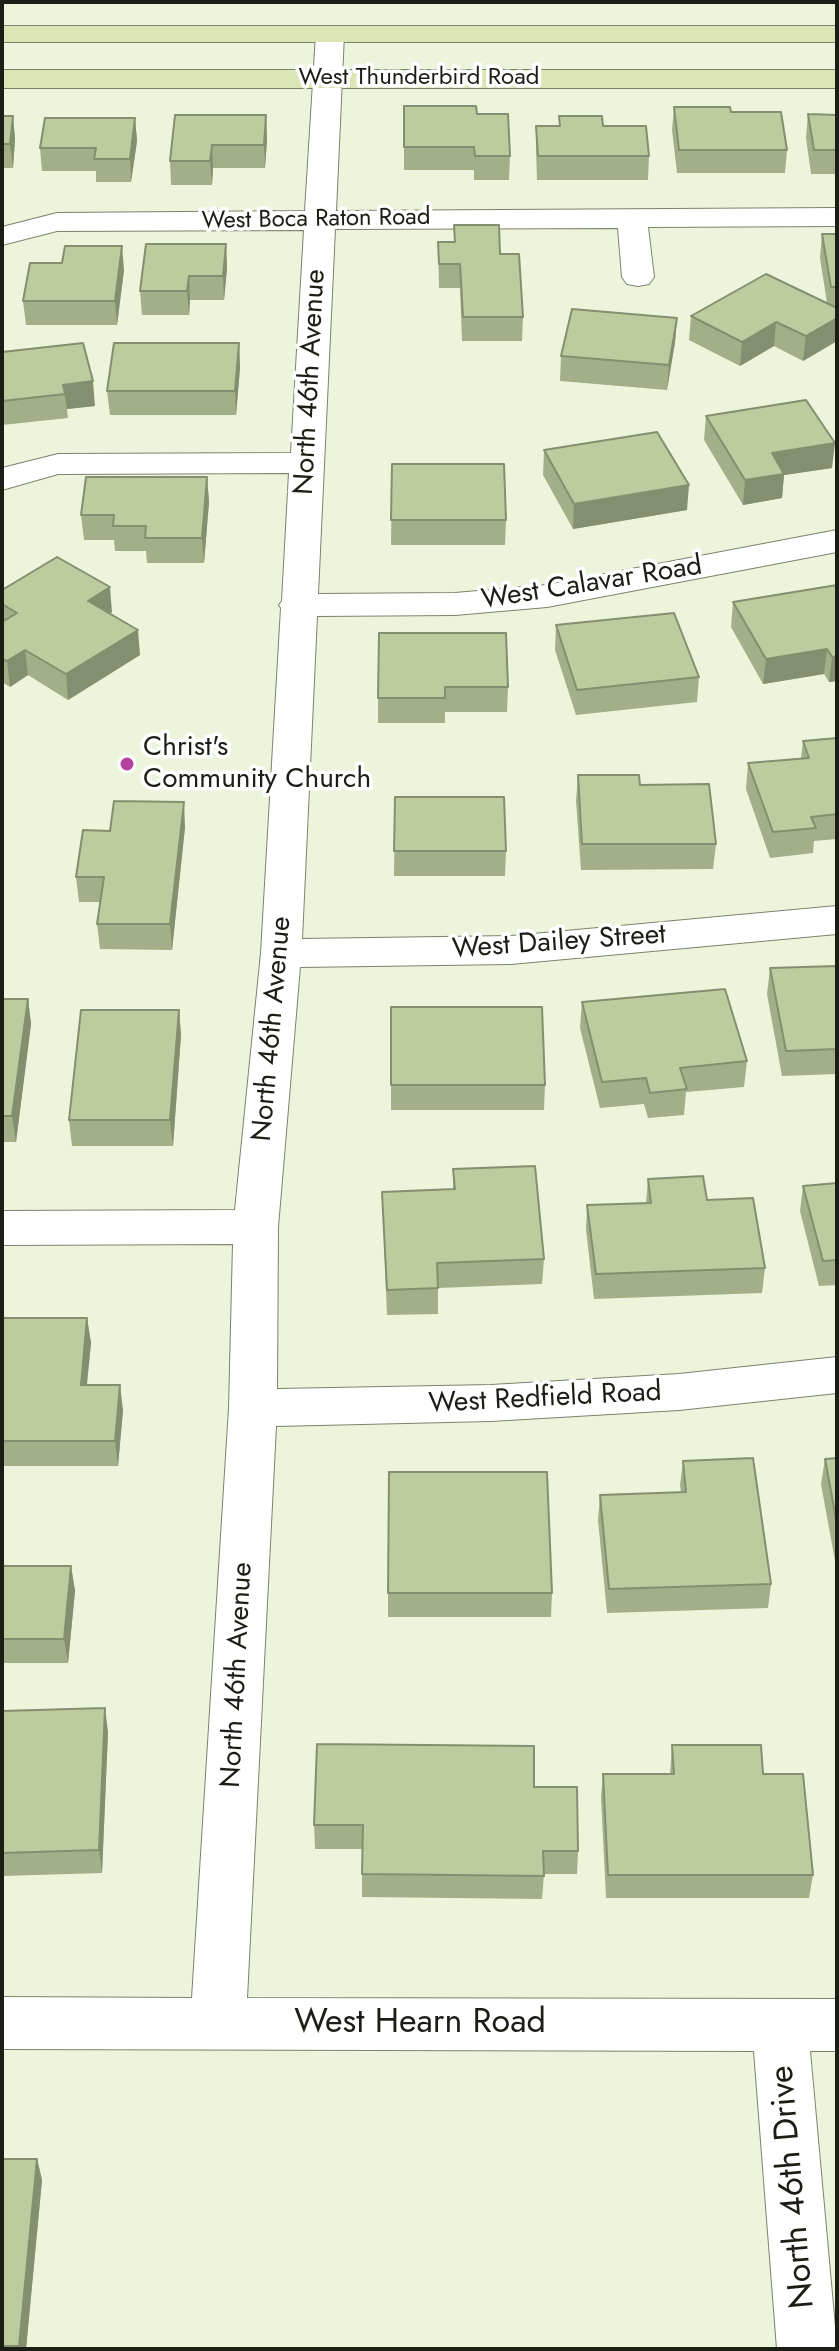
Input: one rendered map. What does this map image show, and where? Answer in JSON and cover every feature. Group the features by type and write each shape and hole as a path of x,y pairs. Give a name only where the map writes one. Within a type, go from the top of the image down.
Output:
{"main road":[{"name":"West Thunderbird Road","path":"2,34 837,34"},
{"name":"West Thunderbird Road","path":"2,79 837,79"}],"street":[{"name":"North 46th Avenue","path":"218,2023 253,1408 256,1227 281,953 297,605 330,34"},
{"path":"632,217 638,277"},
{"name":"West Boca Raton Road","path":"2,236 57,222 837,217"},
{"path":"2,480 58,464 307,463"},
{"name":"West Calavar Road","path":"297,605 455,604 547,596 837,541"},
{"name":"West Dailey Street","path":"281,953 511,950 837,920"},
{"path":"2,1228 256,1227"},
{"name":"West Redfield Road","path":"253,1408 491,1403 679,1392 837,1375"},
{"name":"West Hearn Road","path":"2,2023 837,2025"},
{"name":"North 46th Drive","path":"780,2025 807,2349"}],"building":[{"path":"404,106 476,106 477,114 508,114 510,156 475,156 474,147 404,147"},
{"path":"674,107 730,107 731,112 781,112 787,150 679,150"},
{"path":"808,114 837,115 837,150 814,150"},
{"path":"175,115 266,115 264,145 212,145 210,161 170,161"},
{"path":"2,116 13,116 10,144 2,144"},
{"path":"559,116 602,116 603,126 646,126 649,156 538,156 536,126 560,126"},
{"path":"45,118 135,118 130,159 94,159 96,148 40,148"},
{"path":"454,225 499,225 500,254 519,254 523,317 463,317 460,264 439,264 438,242 455,242"},
{"path":"822,234 837,234 837,287 831,287"},
{"path":"146,244 226,244 223,276 189,276 187,291 140,291"},
{"path":"65,246 122,246 115,301 23,301 30,263 62,263"},
{"path":"766,274 837,308 837,318 806,336 776,322 742,342 691,316"},
{"path":"572,309 677,318 669,365 561,356"},
{"path":"83,343 93,381 63,385 65,394 2,401 2,352"},
{"path":"114,343 239,343 235,391 107,391"},
{"path":"806,400 835,443 772,453 784,474 745,480 706,416"},
{"path":"657,432 689,485 574,504 544,450"},
{"path":"392,464 504,464 506,520 391,520"},
{"path":"86,477 207,477 202,538 145,538 146,526 113,526 114,515 81,515"},
{"path":"57,557 110,587 88,601 138,630 66,674 25,650 7,661 2,659 2,622 17,613 2,604 2,590"},
{"path":"837,585 837,656 832,657 827,649 766,659 733,602"},
{"path":"674,613 699,677 577,690 556,625"},
{"path":"379,633 506,633 508,687 445,687 445,698 378,698"},
{"path":"837,738 837,814 811,817 816,828 773,832 748,763 809,758 803,741"},
{"path":"578,775 639,775 640,785 709,784 716,844 582,844"},
{"path":"395,797 504,797 506,851 394,851"},
{"path":"114,801 184,802 170,924 97,924 104,877 76,877 83,830 110,831"},
{"path":"837,966 837,1049 786,1051 770,968"},
{"path":"725,989 747,1061 680,1068 687,1089 650,1093 646,1078 602,1082 582,1002"},
{"path":"2,999 28,999 12,1116 2,1116"},
{"path":"391,1007 542,1007 545,1085 391,1085"},
{"path":"81,1010 179,1010 170,1120 69,1120"},
{"path":"535,1166 544,1259 437,1263 438,1288 387,1290 382,1192 455,1189 453,1169"},
{"path":"703,1176 707,1200 753,1198 765,1268 596,1274 587,1205 651,1203 648,1179"},
{"path":"837,1183 837,1260 823,1261 803,1186"},
{"path":"2,1318 87,1318 81,1385 120,1385 115,1441 2,1441"},
{"path":"753,1458 771,1584 609,1589 600,1495 686,1492 683,1461"},
{"path":"837,1458 837,1524 825,1459"},
{"path":"389,1472 547,1472 552,1593 388,1593"},
{"path":"2,1566 71,1566 64,1639 2,1639"},
{"path":"105,1708 99,1850 2,1853 2,1711"},
{"path":"317,1744 534,1746 534,1787 577,1787 578,1851 543,1851 544,1876 362,1874 363,1825 314,1825"},
{"path":"672,1745 761,1745 763,1774 803,1774 813,1875 608,1875 603,1774 674,1774"},
{"path":"2,2159 37,2159 19,2346 2,2346"}],"place":[{"name":"Christ's Community Church","path":"127,764"}]}
